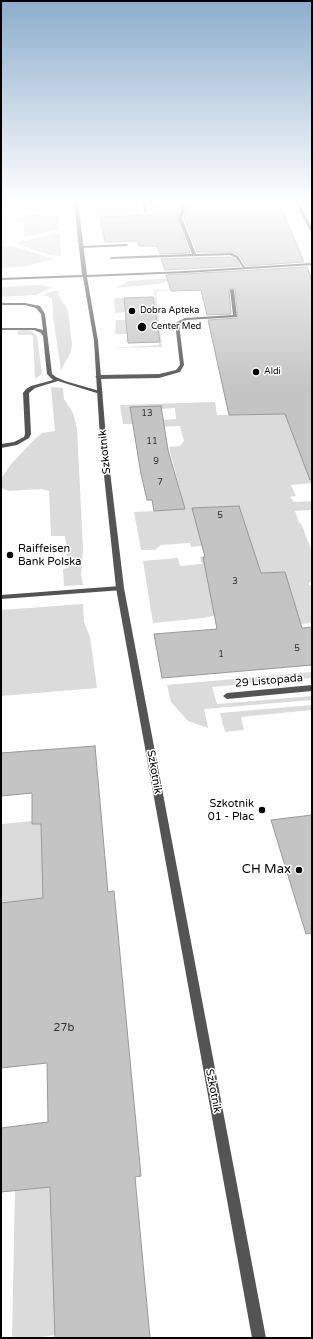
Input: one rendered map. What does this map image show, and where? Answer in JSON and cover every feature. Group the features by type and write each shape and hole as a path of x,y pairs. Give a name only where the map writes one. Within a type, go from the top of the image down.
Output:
{"street":[{"name":"Szkotnik","path":"84,264 96,341 98,378 120,588 259,1338"},
{"path":"242,264 245,268"},
{"path":"1,279 304,264"},
{"path":"98,378 159,376 178,371 182,365 177,323 185,319 235,316 232,290"},
{"path":"1,304 24,304 38,307 43,314 50,374 57,380 100,392"},
{"path":"1,329 35,329 43,332 45,335"},
{"path":"1,446 15,444 26,438 28,434 26,393 28,390 33,386 57,380"},
{"path":"1,597 120,588"},
{"name":"29 Listopada","path":"227,696 312,688"}],"shaded area":[{"path":"1,264 34,264 28,266 1,268"},
{"path":"167,278 168,281 158,284 115,288 129,281"},
{"path":"38,285 53,287 36,295 1,297 1,287"},
{"path":"193,289 156,291 162,347 114,348 159,345 160,342 153,297 155,297 154,290"},
{"path":"54,291 59,291 58,294 68,310 72,345 71,352 61,370 53,317 52,298 43,295"},
{"path":"114,298 124,298 125,312 115,313"},
{"path":"116,320 126,320 127,334 115,334"},
{"path":"18,331 32,331 37,336 42,374 37,378 35,378 33,337 31,335 18,335"},
{"path":"51,387 63,388 64,399 73,413 77,428 83,549 81,575 83,585 64,586 63,569 69,568 65,536 51,536 49,491 41,489 9,491 1,488 1,479 11,464 42,433 55,431"},
{"path":"215,402 217,415 307,414 312,483 291,485 296,496 290,497 294,502 312,501 312,510 295,511 312,552 312,580 308,584 312,586 312,623 275,626 225,613 204,618 153,623 143,561 178,558 180,566 202,564 200,557 252,554 241,512 232,512 230,506 195,508 226,544 191,547 190,543 161,545 155,550 141,550 134,512 172,510 171,504 153,504 152,500 182,498 169,447 180,446 184,441 180,426 132,428 134,426 164,424 163,420 176,419 175,408 161,409 160,406 130,407 133,424 123,424 120,405"},
{"path":"83,604 84,622 90,637 97,688 1,696 1,610"},
{"path":"312,672 312,678 212,687 217,704 312,696 312,700 204,709 208,728 188,721 171,702 167,685"},
{"path":"312,705 312,710 241,717 244,730 225,732 220,713"},
{"path":"32,821 33,824 41,824 43,898 1,903 1,824"},
{"path":"50,1187 55,1335 35,1338 12,1338 15,1191"}],"building":[{"path":"163,264 239,264 240,266 165,270"},
{"path":"245,264 268,264 246,266"},
{"path":"307,267 312,280 312,479 310,480 285,414 229,415 208,320 238,318 235,289 231,288 229,290 231,314 207,315 201,290 171,291 166,275"},
{"name":"Center Med","path":"153,297 160,342 128,343 124,298"},
{"path":"161,406 168,450 185,509 154,511 152,500 147,500 141,474 130,407"},
{"path":"239,506 261,573 285,572 302,628 312,627 312,665 162,678 154,634 217,629 203,557 205,557 192,508"},
{"path":"95,746 108,892 114,891 141,1176 135,1177 150,1338 55,1338 50,1187 1,1192 1,1128 48,1122 47,1063 1,1068 1,903 43,898 41,824 32,824 32,793 1,796 1,753"},
{"name":"CH Max","path":"312,815 312,933 306,934 271,820"}],"place":[{"name":"Dobra Apteka","path":"132,311"},
{"name":"Center Med","path":"142,327"},
{"name":"Aldi","path":"256,372"},
{"name":"Raiffeisen Bank Polska","path":"10,555"},
{"name":"Szkotnik 01 - Plac","path":"262,810"},
{"name":"CH Max","path":"299,870"}]}
